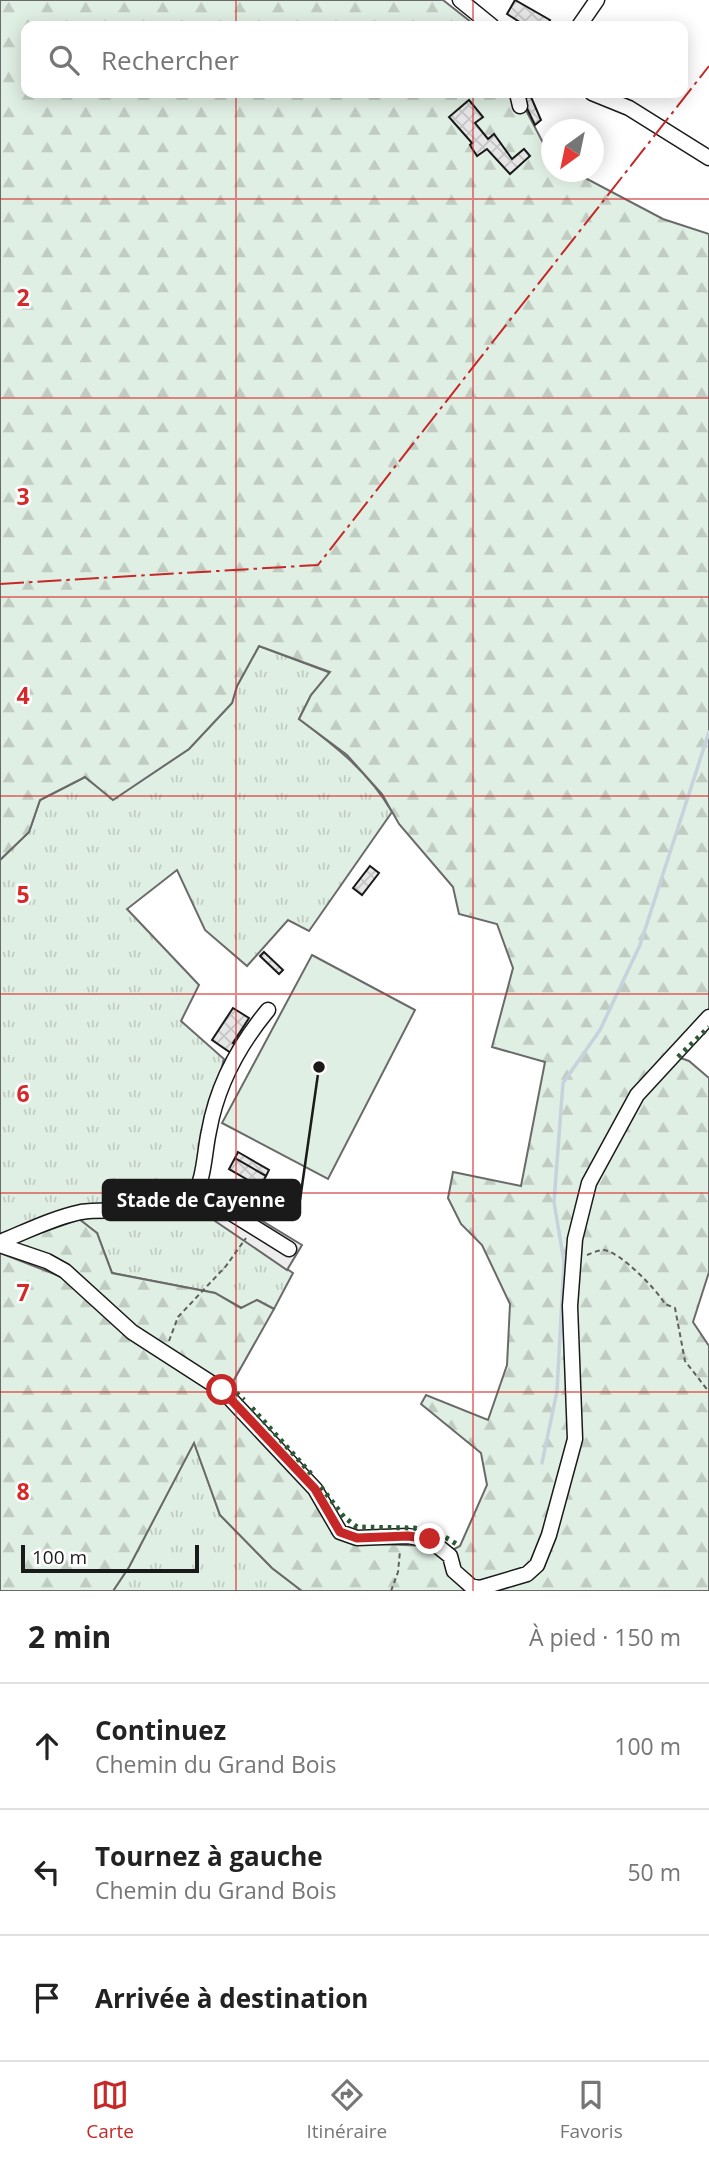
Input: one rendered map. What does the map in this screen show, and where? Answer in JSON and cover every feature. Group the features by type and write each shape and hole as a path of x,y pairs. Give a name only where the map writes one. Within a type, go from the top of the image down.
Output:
{"street":[{"path":"460,0 486,21"},
{"path":"582,21 597,0"},
{"path":"604,98 629,108 709,158"},
{"path":"0,1243 50,1221 84,1212 174,1208 184,1205 197,1192 209,1130 222,1087 244,1041 268,1010"},
{"path":"0,1243 65,1271 132,1332 222,1390 242,1408 315,1489 340,1532 357,1538 408,1536 430,1539 450,1556 454,1571 471,1586 480,1588 527,1574 537,1565 569,1468 575,1439 570,1306 574,1252 589,1183 620,1121 663,1064 709,1017"},
{"path":"197,1192 289,1249"}],"path":[{"path":"172,1356 169,1334 178,1317 226,1266 254,1227"},
{"path":"574,1252 586,1255 604,1250 619,1256 657,1290 665,1304 675,1308 685,1361 709,1392"},
{"path":"391,1591 398,1572 400,1551 408,1536"}],"green space":[{"path":"0,0 443,0 470,21 21,21 21,98 520,98 541,139 541,182 593,182 663,219 709,234 709,1009 670,1054 689,1061 709,1078 709,1272 693,1322 709,1346 709,1591 302,1591 272,1568 220,1515 194,1443 129,1567 113,1591 0,1591 0,1253 62,1277 222,1397 355,1543 429,1546 441,1556 460,1546 487,1485 481,1453 421,1404 426,1395 488,1420 507,1365 510,1304 482,1245 461,1224 448,1198 453,1172 521,1186 545,1062 492,1047 513,968 497,924 459,914 453,887 399,824 382,794 347,755 299,719 311,695 330,672 259,646 237,686 232,703 189,749 113,800 85,777 40,800 29,832 0,860"},
{"path":"259,646 331,673 311,695 299,719 362,772 392,812 309,931 288,920 247,966 205,930 177,870 127,909 199,985 181,1021 224,1059 191,1190 175,1201 101,1207 0,1235 0,860 29,832 40,800 85,777 113,799 189,749 232,703 237,686"},
{"path":"312,955 415,1010 328,1179 222,1123"},
{"path":"196,1208 293,1273 274,1309 257,1300 242,1308 215,1293 112,1273 97,1233 79,1219 168,1215"},
{"path":"79,1219 97,1233 112,1273 215,1293 241,1308 257,1300 274,1309 230,1387 137,1329 15,1242"},
{"path":"194,1442 220,1515 272,1568 302,1591 113,1591 129,1567"}],"shaded area":[{"path":"206,1187 302,1245 287,1270 196,1208"}],"building":[{"path":"515,0 550,20 518,21 507,14"},
{"path":"522,98 531,98 541,120 535,125"},
{"path":"469,100 483,117 475,123 488,139 494,134 512,159 524,149 530,156 510,174 487,149 477,156 470,145 472,143 449,117"},
{"path":"370,866 379,873 362,895 353,888"},
{"path":"264,952 283,970 279,974 260,956"},
{"path":"233,1008 249,1018 233,1043 236,1044 231,1053 212,1040"},
{"path":"238,1152 269,1170 266,1176 235,1158"},
{"path":"235,1158 266,1176 260,1187 229,1169"}],"waterway":[{"path":"542,1463 557,1391 564,1262 554,1202 563,1083 600,1030 640,945 709,732"}],"hedge":[{"path":"678,1057 709,1027"},
{"path":"230,1387 244,1400"},
{"path":"252,1408 313,1476"},
{"path":"321,1487 344,1517 357,1527 414,1528 438,1533 460,1546"}],"power":[{"path":"688,93 709,66"},
{"path":"0,584 318,565 684,98"}],"place":[{"name":"Stade de Cayenne","path":"319,1067"}],"route":[{"path":"222,1390 242,1408 315,1489 340,1532 357,1538 408,1536 430,1539"}]}
